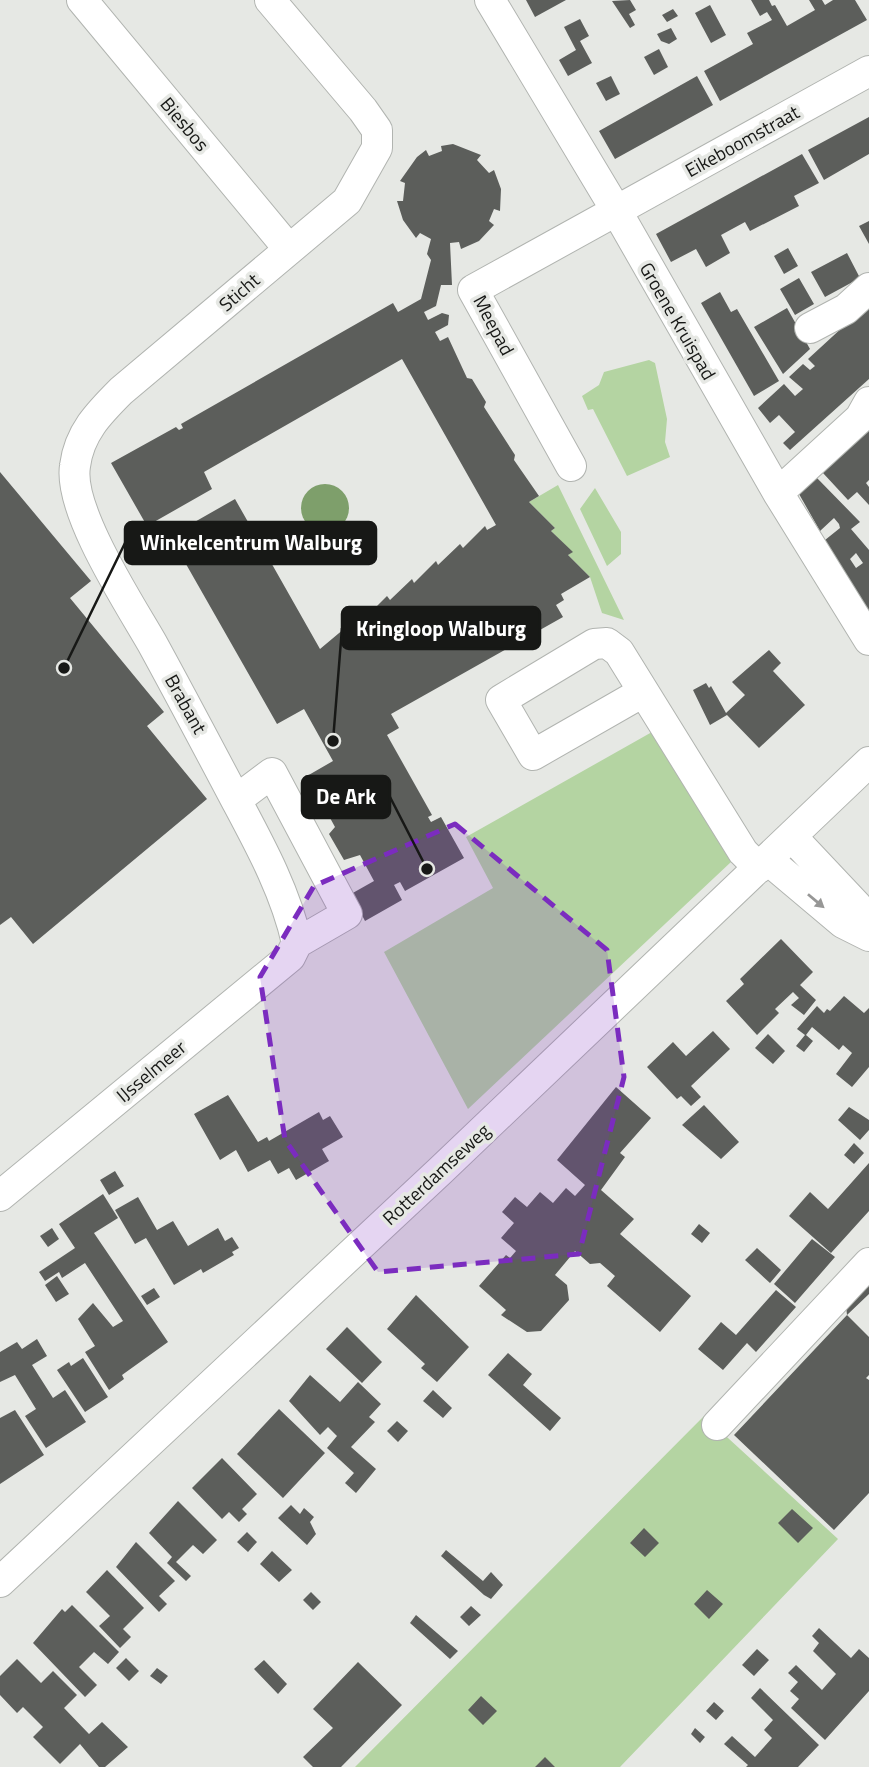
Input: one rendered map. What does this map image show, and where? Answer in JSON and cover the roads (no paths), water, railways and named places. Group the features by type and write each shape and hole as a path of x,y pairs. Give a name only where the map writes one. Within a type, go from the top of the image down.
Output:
{"street":[{"name":"Biesbos","path":"82,0 288,248"},
{"name":"Sticht","path":"74,466 89,423 121,391 346,201 377,148 377,130 363,110 270,0"},
{"name":"Groene Kruispad","path":"490,0 616,210 778,494 869,640"},
{"name":"Eikeboomstraat","path":"616,210 869,71"},
{"name":"Meepad","path":"571,466 473,290 616,210"},
{"path":"810,328 846,309 869,288"},
{"path":"778,494 860,418 869,402"},
{"name":"Brabant","path":"74,466 78,504 273,874 291,916 297,943"},
{"path":"643,692 533,755 501,700 594,644 607,643 619,652 743,852 764,864 843,923 869,936"},
{"name":"Rotterdamseweg","path":"0,1582 764,864 869,762"},
{"path":"236,800 272,773 347,914 297,943"},
{"path":"792,837 857,906 869,927"},
{"name":"IJsselmeer","path":"0,1196 290,957 297,943"},
{"path":"717,1425 869,1263"}],"place":[{"name":"Winkelcentrum Walburg","path":"64,668"},
{"name":"Kringloop Walburg","path":"333,741"},
{"name":"De Ark","path":"427,869"}]}
